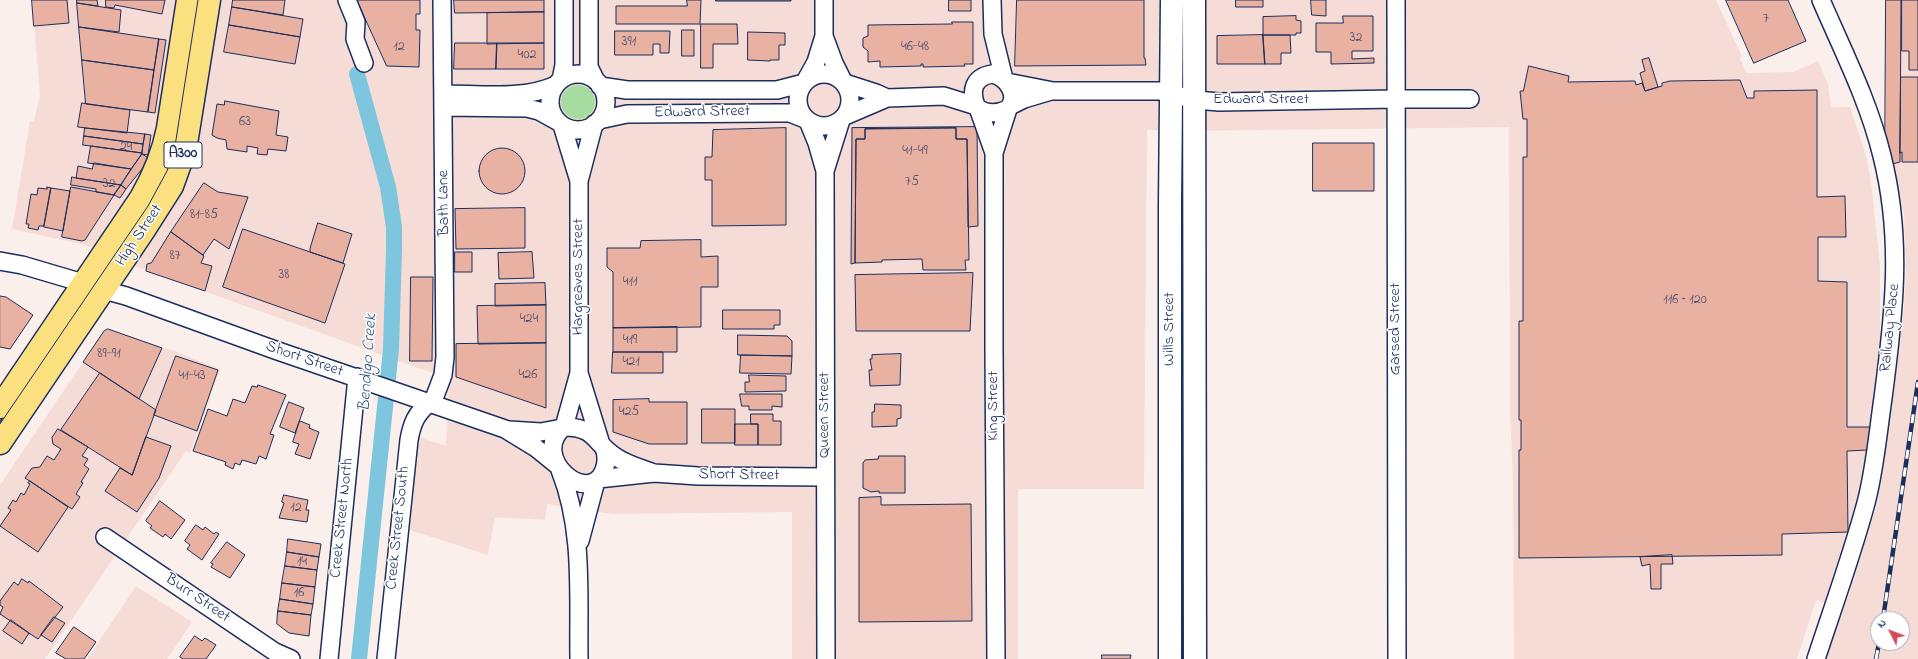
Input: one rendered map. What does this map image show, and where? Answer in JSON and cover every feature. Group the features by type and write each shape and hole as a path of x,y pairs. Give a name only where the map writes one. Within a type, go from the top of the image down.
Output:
{"highway":[{"name":"High Street","path":"188,0 189,65"},
{"name":"High Street","path":"0,443 94,287 156,171 209,0"},
{"name":"High Street","path":"0,406 94,287"}],"main road":[{"name":"Wills Street","path":"1170,659 1170,93 1172,0"},
{"name":"Wills Street","path":"1194,0 1196,100 1195,659"},
{"path":"1172,29 1194,28"}],"street":[{"path":"347,0 356,22 355,39 364,63"},
{"name":"Bath Lane","path":"430,404 443,375 446,357 442,0"},
{"path":"559,123 551,112 550,101 564,65 564,0"},
{"path":"444,100 481,108 533,109 559,123 578,130 588,128 597,122 605,104 604,93 590,67 589,0"},
{"path":"824,0 824,36 816,62 798,97 798,105 807,120 825,127 834,125 844,118 887,98 944,96 977,107 989,113 1002,112 1009,108 1012,93 1006,80 992,34 992,0"},
{"name":"Garsed Street","path":"1396,0 1397,659"},
{"name":"Railway Place","path":"1816,659 1864,513 1870,488 1891,333 1896,262 1890,198 1882,156 1863,98 1821,0"},
{"path":"824,36 834,63 851,99 850,108 844,118"},
{"path":"444,100 522,94 542,90 567,76 578,74 588,76 598,84"},
{"path":"805,82 821,74 829,74 863,90 876,92 887,98"},
{"path":"944,96 992,74 1006,80"},
{"name":"Edward Street","path":"1006,80 1053,90 1151,91 1170,93 1196,100 1219,102 1395,98 1470,99"},
{"name":"Edward Street","path":"598,84 627,90 777,90 805,82"},
{"path":"976,82 973,93 977,107"},
{"name":"Edward Street","path":"1009,108 1024,99 1053,90"},
{"name":"King Street","path":"977,107 994,153"},
{"path":"444,131 449,123 481,108"},
{"name":"King Street","path":"996,659 994,153 1009,108"},
{"name":"Edward Street","path":"597,122 627,114 790,113 807,120"},
{"name":"Queen Street","path":"825,171 844,118"},
{"name":"Queen Street","path":"807,120 817,143 825,171 824,477 826,659"},
{"name":"Hargreaves Street","path":"563,427 579,372 579,181 597,122"},
{"name":"Hargreaves Street","path":"559,123 579,181"},
{"name":"Short Street","path":"0,261 22,265 126,296 430,404 505,429 536,448 558,467"},
{"name":"Hargreaves Street","path":"579,372 602,444"},
{"name":"Creek Street North","path":"328,659 363,380"},
{"name":"Creek Street South","path":"386,659 409,440 414,420 418,413 430,404"},
{"path":"578,549 597,480 603,473 606,465 606,455 602,444 588,431 577,427 563,427 554,445 553,454 568,493 578,549 579,659"},
{"name":"Short Street","path":"505,429 541,432 563,427"},
{"name":"Short Street","path":"602,444 622,460 654,473"},
{"path":"558,467 575,482 585,484 597,480"},
{"name":"Short Street","path":"597,480 654,473 698,476 824,477"},
{"name":"Burr Street","path":"105,536 281,655 291,659"}],"shaded area":[{"path":"32,0 1716,0 1742,57 1740,58 1746,73 1793,72 1818,61 1828,84 1831,107 1850,107 1867,159 1872,189 1880,267 1880,370 1863,490 1827,603 1816,600 1797,659 1514,659 1513,477 1510,412 1509,127 1186,131 1147,130 1144,489 1018,489 1018,659 792,659 792,512 612,514 547,504 545,520 495,517 488,555 410,530 418,437 446,446 449,379 145,270 85,245 12,229 30,121 34,121 40,95"},
{"path":"1896,0 1918,0 1918,659 1825,659 1877,504 1904,310 1906,269 1904,215 1895,177"},
{"path":"108,329 177,352 220,369 190,453 186,451 45,659 0,659 0,485 104,331"},
{"path":"136,586 192,622 167,659 87,659"}],"green space":[{"path":"575,85 581,85 585,86 592,92 595,102 594,109 588,116 581,119 575,119 571,118 564,112 561,105 561,99 562,95 568,88"}],"building":[{"path":"32,0 67,0 69,23 34,26"},
{"path":"77,0 97,0 98,6 77,3"},
{"path":"106,0 165,0 162,14 115,5 114,8 106,7"},
{"path":"233,0 285,0 283,15 232,7"},
{"path":"357,0 420,0 420,14 416,14 416,30 420,30 419,67 387,66"},
{"path":"454,0 544,0 544,12 455,13"},
{"path":"687,0 701,0 700,24 616,24 616,6 687,6"},
{"path":"791,0 791,1 716,1"},
{"path":"949,0 971,0 971,11 949,11"},
{"path":"1017,0 1144,0 1144,58 1146,65 1015,66"},
{"path":"1236,0 1263,0 1263,7 1236,7"},
{"path":"1311,0 1326,0 1326,16 1312,15"},
{"path":"1726,0 1788,0 1806,41 1754,63"},
{"path":"1886,0 1901,0 1900,162 1885,166"},
{"path":"1902,0 1918,0 1918,70 1909,70 1909,51 1902,51"},
{"path":"77,3 121,10 119,32 79,27"},
{"path":"232,7 303,19 300,37 229,25"},
{"path":"544,12 544,43 487,44 487,13"},
{"path":"1296,16 1296,20 1301,21 1301,33 1296,33 1296,35 1263,35 1263,17"},
{"path":"1343,16 1373,16 1373,51 1352,51 1352,59 1374,58 1374,63 1331,64 1331,52 1316,52 1316,23 1343,23"},
{"path":"952,22 973,22 973,64 964,64 965,66 923,67 923,64 921,64 921,66 880,67 880,61 868,62 868,51 863,47 863,38 868,36 868,25 952,24"},
{"path":"701,24 737,24 738,44 713,44 713,68 701,68"},
{"path":"229,25 300,37 295,64 224,52"},
{"path":"79,27 159,39 154,70 82,60"},
{"path":"682,30 694,30 694,56 682,56"},
{"path":"615,31 670,31 669,53 660,53 660,44 653,44 653,55 615,55"},
{"path":"748,32 785,33 785,45 779,45 779,60 748,60"},
{"path":"1263,35 1265,64 1217,64 1217,36"},
{"path":"1263,35 1290,35 1291,53 1281,53 1281,64 1265,64"},
{"path":"159,39 166,40 155,113 148,112"},
{"path":"455,43 497,43 496,69 454,69"},
{"path":"497,43 544,43 544,69 496,69"},
{"path":"1649,58 1658,87 1645,91 1640,73 1645,71 1642,60"},
{"path":"82,60 154,70 148,112 86,104"},
{"path":"1529,66 1569,76 1568,82 1635,81 1636,85 1642,83 1645,91 1662,86 1662,83 1670,81 1740,80 1747,98 1754,98 1754,91 1817,90 1817,197 1845,196 1846,237 1818,237 1818,281 1847,282 1847,427 1870,427 1868,450 1847,451 1848,532 1782,534 1782,555 1519,558 1519,450 1521,450 1521,420 1519,420 1519,321 1523,321 1523,157 1527,157 1527,119 1523,119 1520,91 1523,91"},
{"path":"1901,77 1918,77 1918,162 1902,162 1902,152 1900,153"},
{"path":"225,101 279,111 276,135 288,137 286,151 268,149 267,155 257,154 258,148 247,146 247,152 227,149 226,140 212,135 217,104 224,105"},
{"path":"82,103 130,110 127,133 78,127"},
{"path":"977,127 978,226 968,227 967,139 956,139 956,128 865,129 865,139 856,139 855,263 851,264 852,128"},
{"path":"85,128 145,134 143,144 84,136"},
{"path":"786,128 786,225 712,226 712,180 705,180 705,157 712,157 713,130"},
{"path":"956,128 956,139 967,139 969,260 965,260 966,270 923,270 922,259 882,260 882,262 855,263 856,139 865,139 865,129"},
{"path":"145,134 151,135 148,155 142,154"},
{"path":"84,136 143,144 142,153 83,145"},
{"path":"1313,143 1374,143 1374,191 1313,191"},
{"path":"91,146 142,154 131,169 88,163"},
{"path":"497,148 507,148 515,152 521,158 525,166 525,176 521,184 515,190 507,194 497,194 489,190 483,184 479,176 479,166 483,158 489,152"},
{"path":"142,154 150,159 126,189 121,185"},
{"path":"94,163 131,169 121,185 76,178 78,166 92,169"},
{"path":"72,177 121,185 114,195 96,192 96,189 71,185"},
{"path":"204,183 218,192 248,197 229,249 214,239 203,255 171,232"},
{"path":"121,185 126,189 120,198 114,195"},
{"path":"47,187 51,188 44,226 39,226 38,230 28,228 29,224 26,224 31,194 37,195 38,188 47,189"},
{"path":"71,187 114,195 85,240 82,241 62,237"},
{"path":"51,188 70,191 63,231 44,227"},
{"path":"525,208 525,248 456,249 455,209"},
{"path":"318,223 352,234 343,263 310,252"},
{"path":"243,229 345,264 325,323 223,287"},
{"path":"171,232 204,256 201,263 212,266 205,291 146,271 147,264 151,263"},
{"path":"701,240 701,257 718,256 718,287 701,287 701,327 613,328 613,272 607,267 607,248 640,248 641,241"},
{"path":"455,252 472,252 472,272 455,272"},
{"path":"532,252 534,278 499,279 498,253"},
{"path":"973,273 970,331 856,331 855,275"},
{"path":"411,277 433,277 432,361 410,361"},
{"path":"545,283 546,305 495,306 495,284"},
{"path":"0,296 6,297 33,315 10,349 0,347"},
{"path":"546,305 546,343 478,344 477,306"},
{"path":"723,310 780,310 780,325 774,325 774,329 723,329"},
{"path":"677,327 677,352 613,352 613,328"},
{"path":"108,329 162,348 139,399 83,362 104,331"},
{"path":"738,335 787,336 792,341 792,356 738,355"},
{"path":"546,343 546,408 456,377 456,344"},
{"path":"613,352 663,352 663,373 612,373"},
{"path":"901,354 900,385 870,386 869,370 872,370 870,359 872,359 872,355"},
{"path":"741,355 792,356 791,374 740,373"},
{"path":"176,356 218,370 197,431 154,415"},
{"path":"100,373 156,410 132,475 61,430"},
{"path":"749,375 786,376 786,391 745,392 745,382 749,382"},
{"path":"258,385 286,395 270,434 274,435 266,459 259,456 256,464 242,460 240,465 235,463 233,469 225,465 226,462 193,451 208,409 227,416 233,399 245,403 252,386 257,387"},
{"path":"740,394 782,394 782,407 772,406 772,410 749,410 749,406 742,406"},
{"path":"649,399 649,402 687,402 687,444 649,444 613,432 613,400"},
{"path":"289,402 304,408 295,433 280,427"},
{"path":"875,404 901,405 901,418 897,419 897,426 872,427 872,412 874,412"},
{"path":"702,409 735,409 735,443 702,443"},
{"path":"751,414 773,414 773,421 781,421 781,445 758,445 758,424 751,424"},
{"path":"300,421 310,425 309,428 319,432 310,459 295,454 299,444 293,442"},
{"path":"735,424 758,424 758,445 735,445"},
{"path":"58,429 88,447 82,456 88,459 84,465 89,469 76,494 80,497 72,509 25,478 32,468 40,467 47,456 54,460 61,449 53,444 52,438"},
{"path":"146,437 171,446 159,478 137,512 105,491 120,468 132,475"},
{"path":"879,456 905,456 905,493 879,493 879,491 871,492 863,488 863,463 865,460 878,459"},
{"path":"30,481 68,507 38,552 0,526 11,510 8,508 13,500 16,502 21,493 24,495"},
{"path":"284,495 308,500 306,510 309,510 307,522 279,518 284,503 282,502"},
{"path":"881,497 881,505 971,504 972,621 859,622 859,498"},
{"path":"160,501 185,520 171,539 165,534 163,537 150,528 152,526 146,521"},
{"path":"196,525 203,530 205,527 214,534 216,532 219,534 202,560 187,549 190,545 185,541"},
{"path":"288,539 321,544 319,557 287,552"},
{"path":"227,542 245,555 230,578 211,567 213,564 211,563"},
{"path":"287,552 319,557 317,570 285,566"},
{"path":"1672,555 1673,564 1661,564 1661,589 1651,589 1650,564 1642,566 1640,557"},
{"path":"285,566 317,570 315,587 282,583"},
{"path":"22,579 28,583 29,581 63,607 38,639 0,614 3,607 0,605 0,601 14,582 18,585"},
{"path":"282,583 315,587 313,604 280,599"},
{"path":"280,599 313,604 311,615 278,611"},
{"path":"278,611 311,615 309,636 289,633 277,624"},
{"path":"54,617 65,623 52,642 41,635"},
{"path":"11,620 29,633 22,644 3,631"},
{"path":"74,627 96,642 84,659 66,659 56,653"},
{"path":"195,636 202,641 205,638 216,645 206,659 183,659 180,657"},
{"path":"1102,655 1131,655 1130,659 1102,659"}],"waterway":[{"name":"Bendigo Creek","path":"357,74 388,187 394,227 391,349 359,659"}],"tram line":[{"path":"0,424 148,206 167,171 175,146 198,0"}],"railway":[{"path":"1884,611 1918,382"},
{"path":"1876,659 1878,651"}]}
